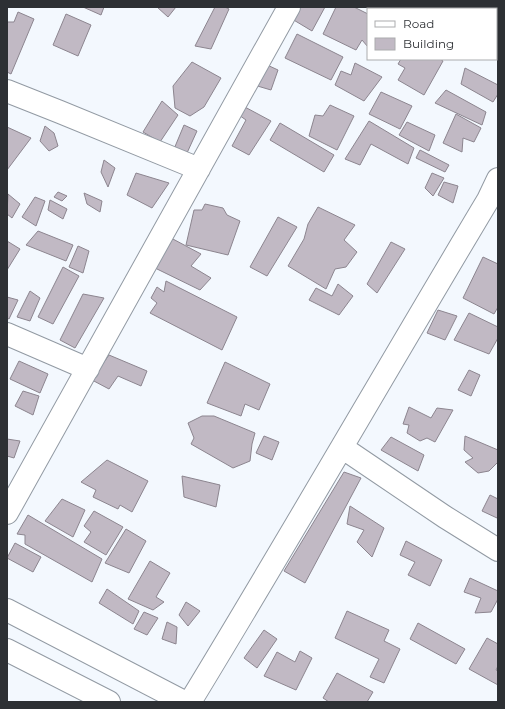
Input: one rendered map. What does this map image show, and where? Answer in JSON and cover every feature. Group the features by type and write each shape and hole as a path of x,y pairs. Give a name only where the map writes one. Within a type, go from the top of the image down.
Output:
{"street":[{"path":"7,513 289,7"},
{"path":"7,91 199,170"},
{"path":"190,702 343,448 390,364 493,203 498,179"},
{"path":"7,334 88,369"},
{"path":"343,448 445,517 498,550"},
{"path":"7,610 184,702"},
{"path":"7,650 109,702"}],"building":[{"path":"83,7 104,7 101,15"},
{"path":"157,7 176,7 168,17"},
{"path":"215,7 225,7 229,9 211,49 195,46"},
{"path":"299,7 325,7 312,31 292,19"},
{"path":"336,7 354,7 367,14 367,46 362,40 356,50 323,34"},
{"path":"384,7 418,7 418,8"},
{"path":"498,7 498,28 497,8 472,8"},
{"path":"18,12 34,19 11,74 7,72 7,22 14,22"},
{"path":"66,14 91,25 78,56 53,45"},
{"path":"297,34 343,57 331,80 285,58"},
{"path":"400,60 443,61 424,95 398,80 405,68 398,64"},
{"path":"192,62 221,78 204,107 190,116 175,108 173,86"},
{"path":"355,63 382,77 364,101 335,85 341,71 351,75"},
{"path":"265,64 278,70 271,90 254,85"},
{"path":"465,68 498,85 498,94 493,102 461,84"},
{"path":"446,90 486,112 482,125 435,103"},
{"path":"381,92 412,106 400,129 369,114"},
{"path":"162,101 178,115 160,142 143,132"},
{"path":"330,105 354,116 337,150 309,136 315,115 323,116"},
{"path":"243,106 271,121 249,155 232,146 246,120 236,113"},
{"path":"456,114 481,128 474,142 463,138 462,152 443,143"},
{"path":"369,121 414,148 408,164 371,144 360,165 345,159"},
{"path":"407,122 435,135 429,151 399,135"},
{"path":"280,123 334,155 324,172 270,140"},
{"path":"184,125 197,131 187,153 174,149"},
{"path":"45,126 54,133 58,146 49,151 40,141"},
{"path":"7,127 31,138 7,170"},
{"path":"420,150 449,165 445,172 416,158"},
{"path":"104,160 115,168 108,187 101,172"},
{"path":"136,173 169,183 152,208 127,195"},
{"path":"432,173 444,178 433,196 425,188"},
{"path":"444,182 458,186 453,203 438,195"},
{"path":"58,192 67,196 62,201 54,197"},
{"path":"84,193 102,201 100,212 87,204"},
{"path":"8,194 20,204 12,218 7,214"},
{"path":"35,197 45,201 36,226 22,217"},
{"path":"50,200 67,209 63,219 48,210"},
{"path":"205,204 223,208 227,215 240,221 228,255 186,245 194,210 202,210"},
{"path":"318,207 355,225 344,240 357,252 346,267 335,269 326,289 288,266 304,239 308,224"},
{"path":"278,217 297,227 267,276 250,267"},
{"path":"38,231 73,245 66,261 26,245"},
{"path":"171,238 201,254 191,266 211,278 200,290 155,268"},
{"path":"7,241 20,249 7,270"},
{"path":"391,242 405,249 377,293 367,284"},
{"path":"78,246 89,251 83,273 69,267"},
{"path":"483,257 498,264 498,307 494,314 463,298"},
{"path":"63,267 79,276 53,324 38,317"},
{"path":"166,281 237,317 222,350 150,313 157,303 151,298 157,287 164,292"},
{"path":"338,284 353,296 339,315 309,300 316,288 332,296"},
{"path":"30,291 40,298 30,321 17,317"},
{"path":"83,294 104,298 75,348 60,340"},
{"path":"7,297 18,300 9,319 7,318"},
{"path":"438,310 457,316 445,340 427,333"},
{"path":"469,313 498,327 498,338 489,354 454,340"},
{"path":"109,355 147,371 141,386 118,376 109,389 92,380 92,369 102,365"},
{"path":"19,361 48,374 40,393 10,379"},
{"path":"225,362 270,384 259,410 245,404 241,416 207,403"},
{"path":"469,370 480,375 471,396 458,390"},
{"path":"23,391 39,396 33,415 15,406"},
{"path":"409,407 431,418 437,408 453,410 435,442 427,438 420,441 407,433 409,425 403,424"},
{"path":"202,416 214,416 255,433 250,461 233,468 191,444 194,438 188,423"},
{"path":"264,436 279,442 272,460 256,453"},
{"path":"465,436 498,450 498,462 489,471 478,473 465,462 473,458 464,450"},
{"path":"391,437 424,455 418,471 381,450"},
{"path":"7,439 20,441 14,458 7,456"},
{"path":"107,460 148,481 132,512 120,505 118,509 93,497 96,490 81,482"},
{"path":"344,472 361,478 305,583 284,571"},
{"path":"182,476 220,485 216,507 184,497"},
{"path":"490,495 498,499 497,518 482,511"},
{"path":"62,499 85,510 73,537 45,521"},
{"path":"350,506 384,528 372,557 357,542 364,530 347,524"},
{"path":"94,511 123,527 106,555 84,542 91,532 84,526"},
{"path":"28,515 102,559 92,582 25,544 25,535 17,534"},
{"path":"126,529 146,541 129,573 105,563"},
{"path":"406,541 442,560 430,586 408,575 415,562 400,555"},
{"path":"15,543 41,557 33,572 7,558"},
{"path":"150,561 170,573 156,597 164,602 153,610 128,599"},
{"path":"470,578 498,591 498,599 491,612 475,613 481,598 464,592"},
{"path":"107,589 139,611 133,624 99,603"},
{"path":"186,602 200,611 188,626 179,615"},
{"path":"347,611 389,630 384,641 400,649 384,683 370,677 379,659 335,638"},
{"path":"144,612 158,618 147,635 134,629"},
{"path":"167,622 177,627 176,644 162,639"},
{"path":"418,623 465,649 456,664 410,639"},
{"path":"264,630 277,639 257,668 244,658"},
{"path":"487,638 498,644 498,666 496,670 498,671 498,685 469,669"},
{"path":"300,651 312,658 296,690 264,676 277,652 295,662"},
{"path":"337,673 373,692 367,702 329,702 323,698"}]}
